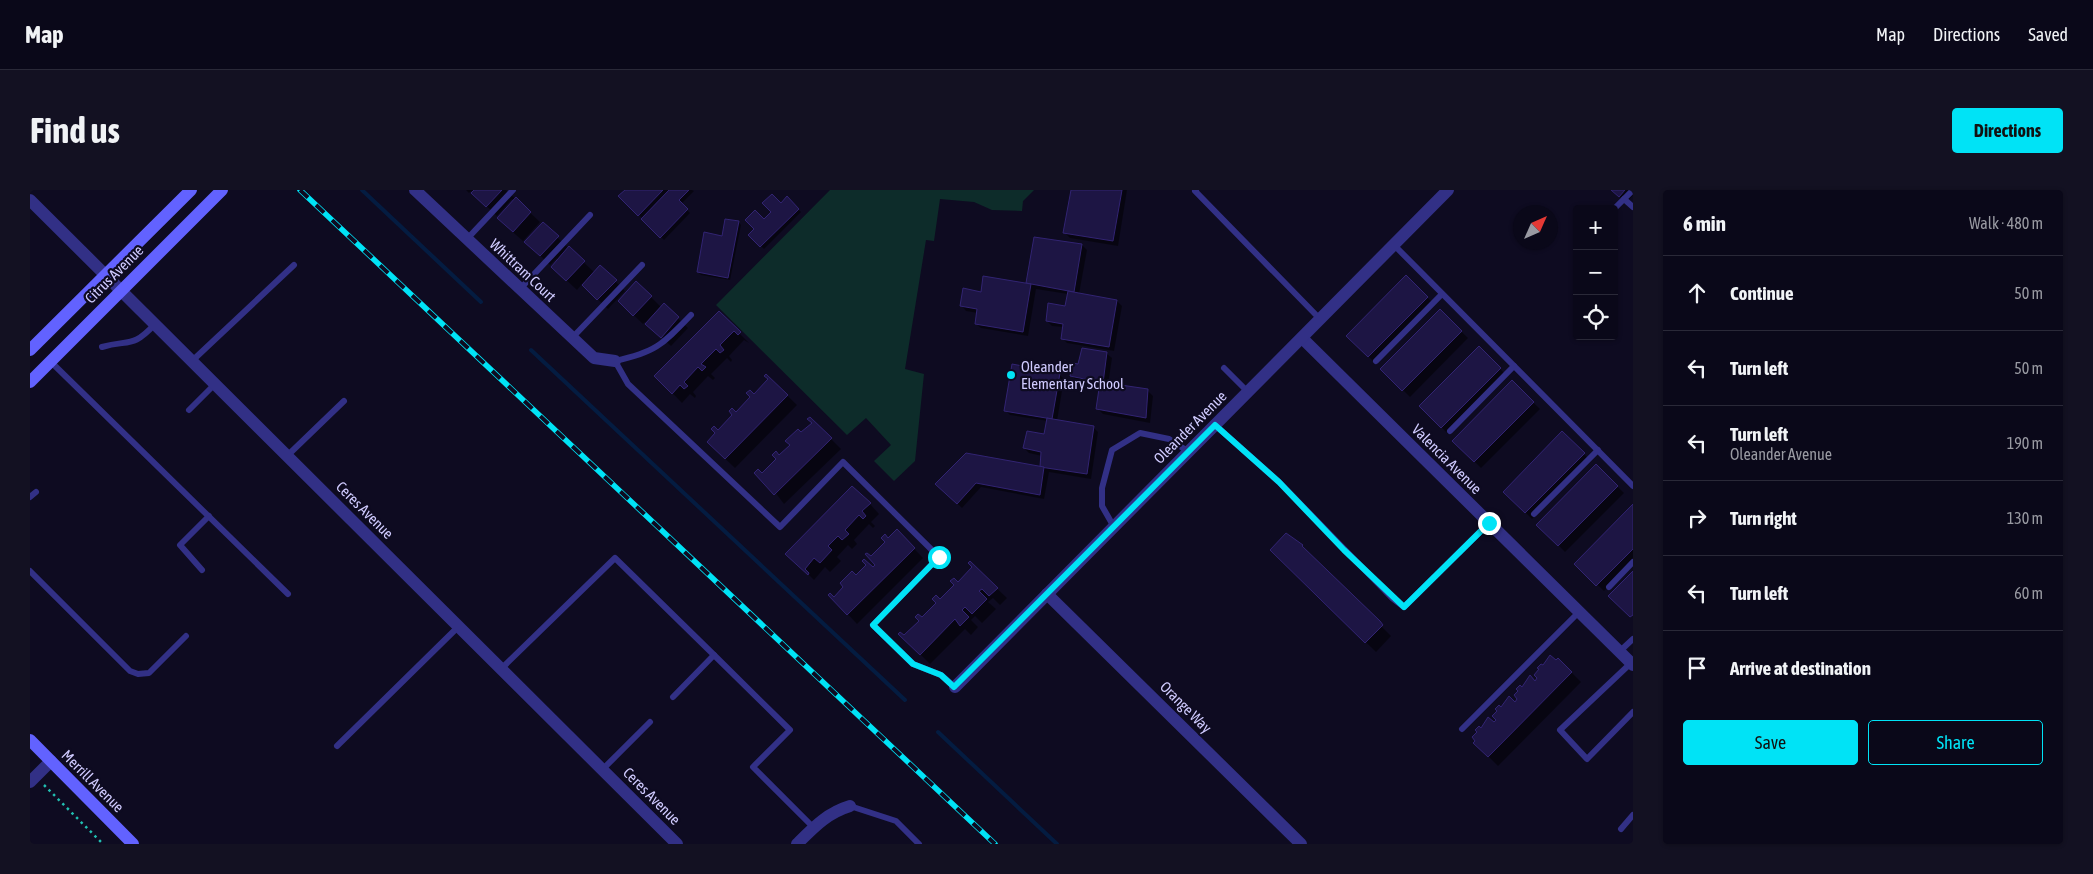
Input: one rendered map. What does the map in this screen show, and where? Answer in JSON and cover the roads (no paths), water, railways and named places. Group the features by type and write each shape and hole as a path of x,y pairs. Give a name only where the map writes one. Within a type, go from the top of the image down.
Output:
{"main road":[{"name":"Citrus Avenue","path":"30,350 190,190"},
{"name":"Citrus Avenue","path":"30,382 222,190"},
{"name":"Merrill Avenue","path":"30,740 133,844"}],"street":[{"name":"Whittram Court","path":"415,190 594,358 615,361"},
{"name":"Oleander Avenue","path":"954,687 1448,190"},
{"name":"Ceres Avenue","path":"30,200 677,844"},
{"name":"Valencia Avenue","path":"1302,338 1632,664"},
{"name":"Orange Way","path":"1047,594 1301,844"},
{"path":"35,782 51,761"},
{"path":"798,844 836,810 850,806"}],"lane":[{"path":"467,239 513,190"},
{"path":"1196,190 1194,192 1320,319"},
{"path":"1618,205 1633,190"},
{"path":"1624,199 1633,207"},
{"path":"520,290 590,215"},
{"path":"1394,245 1633,486"},
{"path":"192,361 294,265"},
{"path":"572,338 642,265"},
{"path":"1376,361 1442,294"},
{"path":"691,315 666,341 652,350 645,354 615,361 628,384 780,526 843,462 939,557 873,625 913,664 941,675 954,687"},
{"path":"102,347 132,344 142,338 155,324"},
{"path":"50,361 288,594"},
{"path":"1450,431 1514,366"},
{"path":"1224,368 1248,392"},
{"path":"189,410 215,384"},
{"path":"287,456 344,401"},
{"path":"1215,425 1279,482 1344,550 1404,607 1489,523"},
{"path":"1114,527 1102,506 1102,488 1112,450 1140,433 1169,439 1188,452"},
{"path":"1534,514 1598,450"},
{"path":"30,497 36,492"},
{"path":"202,570 180,545 209,516"},
{"path":"501,669 615,558 790,730 753,767 814,828"},
{"path":"1609,587 1633,562"},
{"path":"30,571 130,671 138,674 149,673 186,636"},
{"path":"1462,729 1579,612"},
{"path":"337,746 459,626"},
{"path":"1619,652 1633,639"},
{"path":"673,697 714,655"},
{"path":"1632,664 1560,730 1587,759 1633,712"},
{"path":"602,770 650,722"},
{"path":"850,806 896,821 919,844"},
{"path":"1621,829 1633,815"}],"waterway":[{"path":"362,190 481,302"},
{"path":"531,350 905,700"},
{"path":"938,732 1057,844"}],"railway":[{"path":"300,190 995,844"}],"place":[{"name":"Oleander Elementary School","path":"1011,375"}]}
